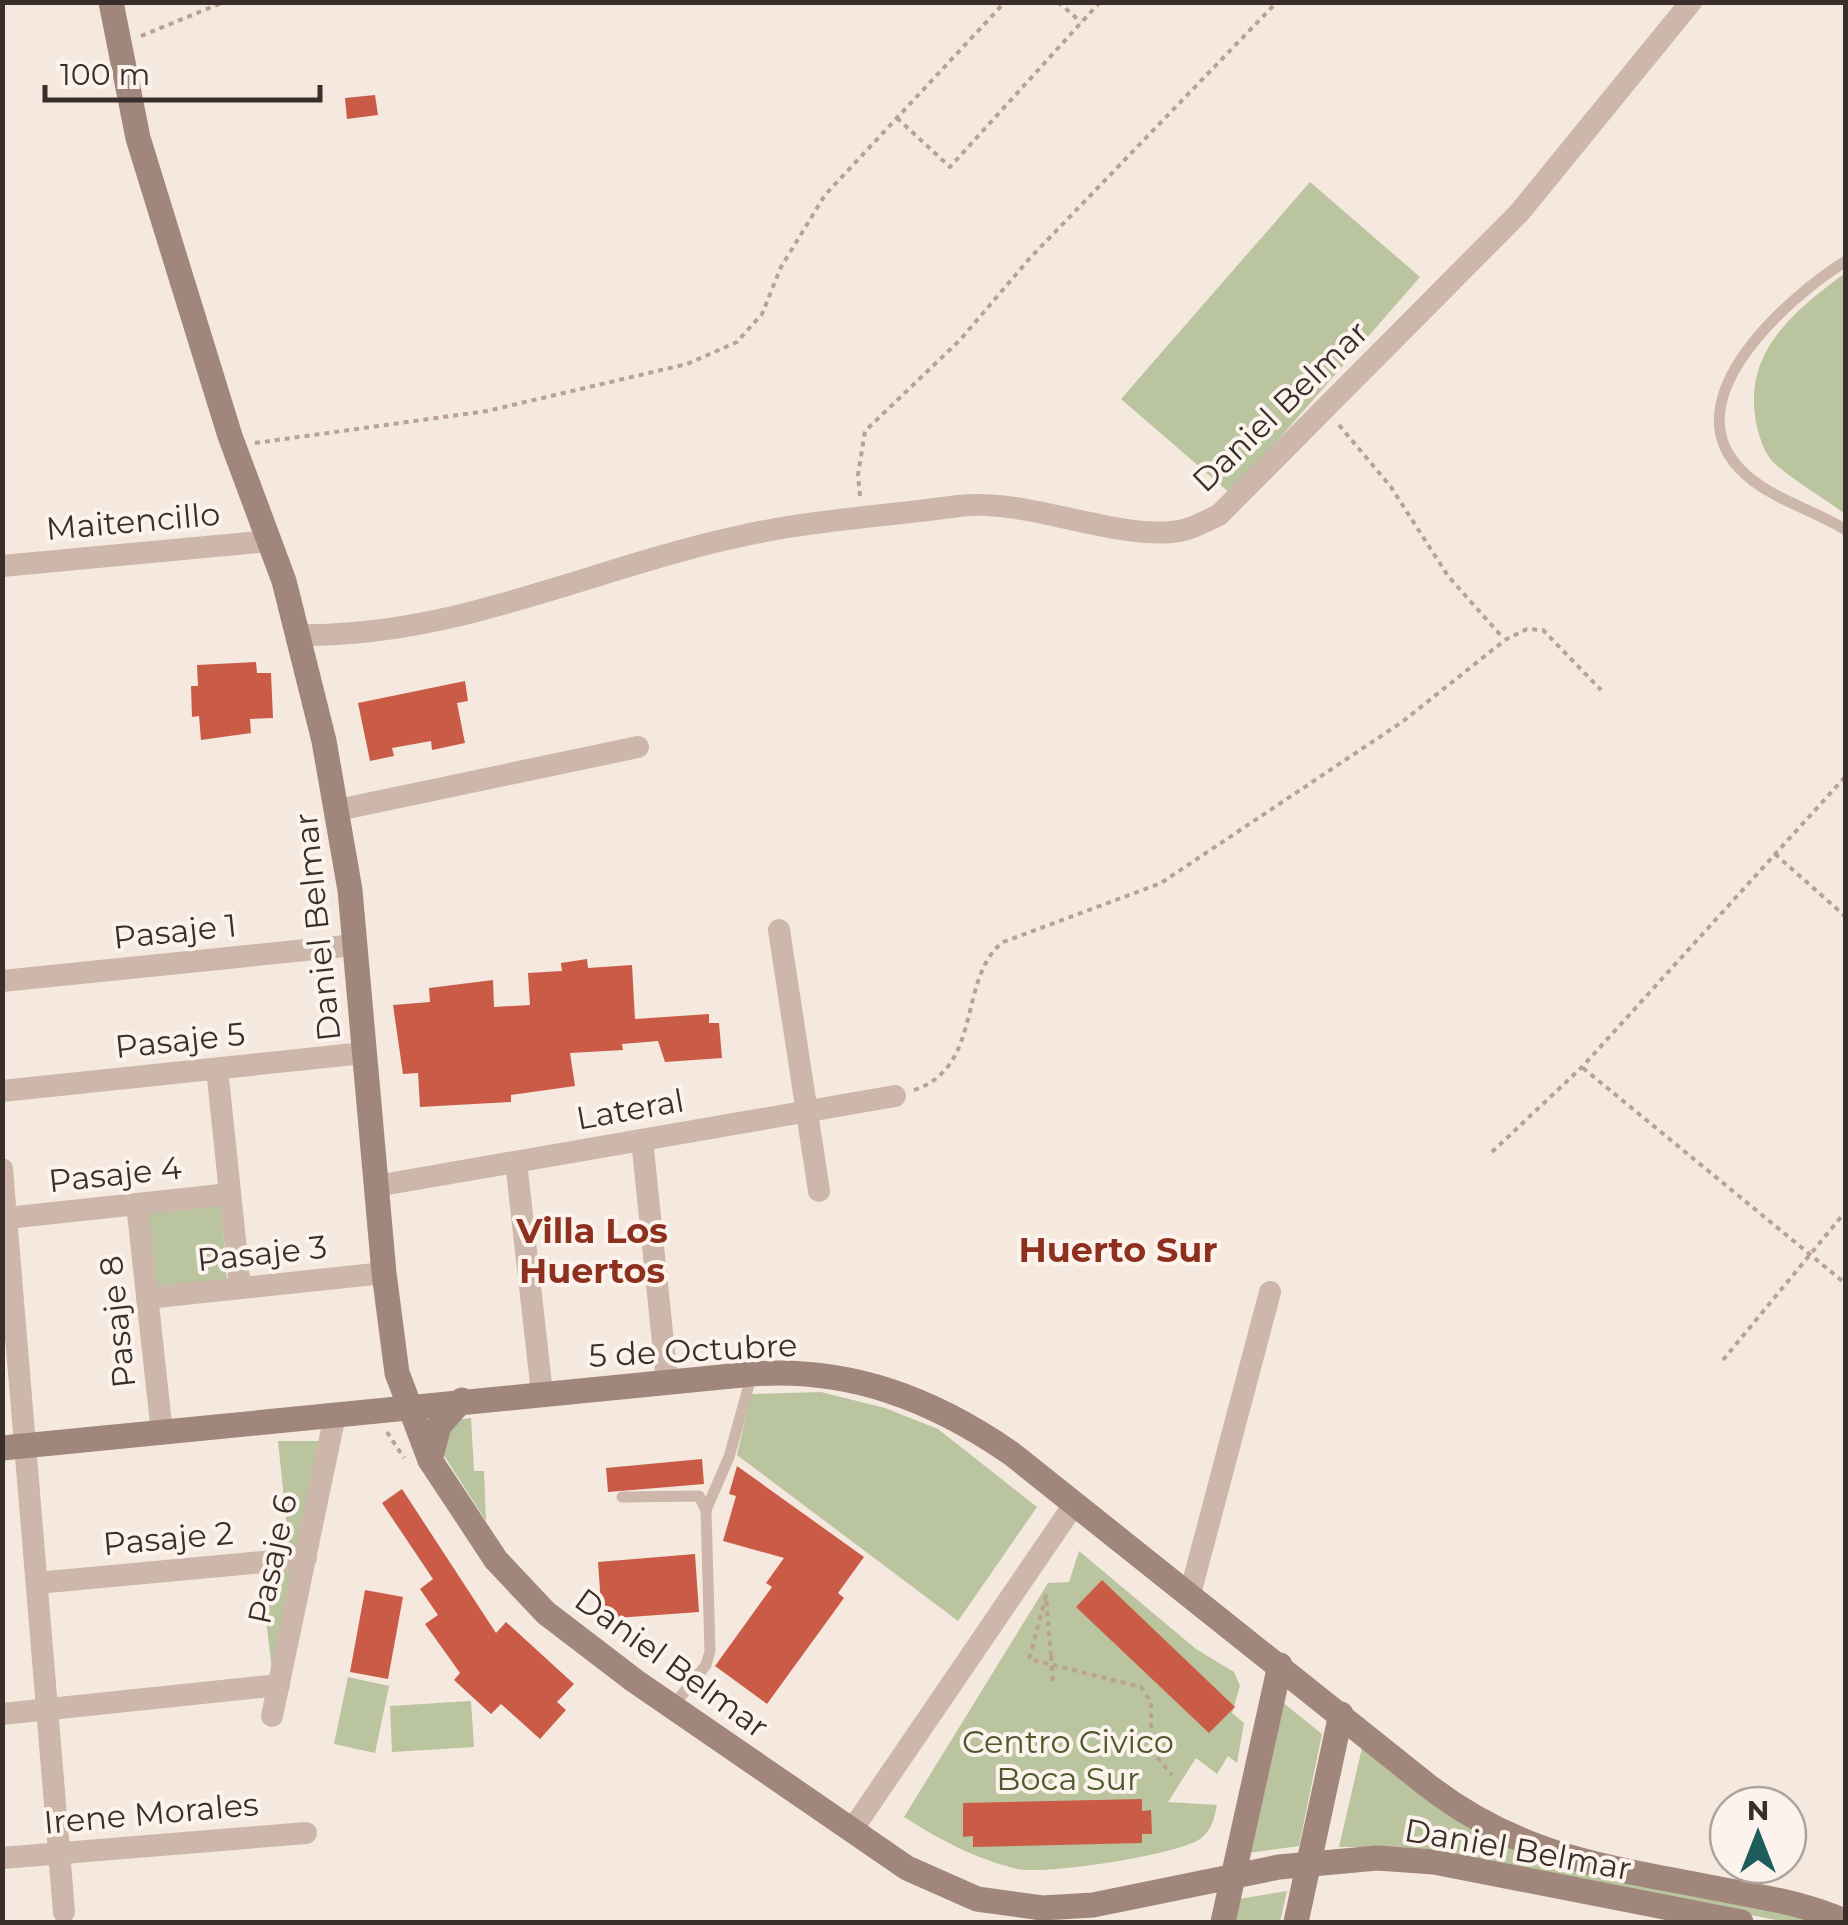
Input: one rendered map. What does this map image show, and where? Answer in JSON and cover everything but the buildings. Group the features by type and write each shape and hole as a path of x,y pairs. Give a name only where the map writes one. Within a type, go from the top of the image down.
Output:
{"main road":[{"name":"Daniel Belmar","path":"111,2 138,138 234,448 300,635 338,810 355,946 394,1356 408,1407 430,1460 472,1528 524,1590 571,1634 672,1707 907,1868 951,1890 1020,1907 1107,1903 1308,1862 1378,1858 1434,1862 1741,1922"},
{"name":"5 de Octubre","path":"14,1448 666,1381 752,1374 832,1376 924,1402 982,1433 1341,1714"},
{"path":"430,1460 439,1426 462,1400"},
{"path":"1223,1922 1280,1666"},
{"name":"Daniel Belmar","path":"1341,1714 1455,1807 1513,1840 1564,1857 1796,1904 1846,1922"},
{"path":"1296,1922 1341,1714"}],"street":[{"name":"Daniel Belmar","path":"300,635 410,629 741,536 863,519 966,506 1028,510 1130,528 1182,530 1219,515 1519,213 1691,2"},
{"name":"Maitencillo","path":"2,566 268,542"},
{"path":"338,810 638,747"},
{"path":"779,930 820,1191"},
{"name":"Pasaje 1","path":"2,981 355,946"},
{"name":"Pasaje 5","path":"2,1091 364,1053"},
{"path":"217,1068 240,1288"},
{"name":"Lateral","path":"376,1186 896,1096"},
{"path":"642,1140 666,1381"},
{"path":"516,1162 542,1393"},
{"path":"2,1169 14,1448 37,1583 64,1912"},
{"name":"Pasaje 4","path":"6,1218 230,1194"},
{"name":"Pasaje 8","path":"137,1204 162,1432"},
{"name":"Pasaje 3","path":"147,1298 384,1272"},
{"path":"1190,1594 1270,1292"},
{"name":"Pasaje 6","path":"272,1716 335,1415"},
{"path":"852,1830 1075,1503"},
{"name":"Pasaje 2","path":"37,1583 306,1558"},
{"path":"2,1714 279,1685"},
{"name":"Irene Morales","path":"2,1858 306,1833"}],"lane":[{"path":"1846,261 1816,282 1744,353 1725,389 1720,420 1726,448 1740,468 1769,491 1846,530"},
{"path":"706,1510 729,1457 752,1374"},
{"path":"622,1496 688,1493 699,1496 706,1510 710,1650 706,1665 672,1707"}],"path":[{"path":"117,43 166,29 224,2"},
{"path":"234,448 330,430 487,411 687,364 736,342 762,314 782,268 825,196 1005,2"},
{"path":"1058,2 1082,23"},
{"path":"897,118 950,167 1100,2"},
{"path":"863,519 858,475 865,432 960,340 1030,258 1194,94 1277,2"},
{"path":"1326,410 1391,486 1448,576 1505,640"},
{"path":"896,1096 936,1082 966,1035 987,955 1003,942 1161,882 1402,722 1505,640 1528,629 1542,630 1601,690"},
{"path":"1492,1152 1582,1067 1846,776"},
{"path":"1775,854 1846,917"},
{"path":"1582,1067 1846,1284"},
{"path":"1724,1360 1846,1211"},
{"path":"1053,1684 1052,1664 1046,1596 1029,1659 1052,1664 1141,1688 1148,1694 1153,1713 1152,1750 1172,1775"}],"green space":[{"path":"1310,182 1420,277 1231,494 1121,399"},
{"path":"1845,273 1845,514 1771,460 1756,422 1754,396 1757,374 1777,335 1808,302"},
{"path":"221,1203 227,1281 155,1287 146,1209"},
{"path":"821,1392 885,1408 938,1429 1037,1507 958,1621 737,1455 751,1394"},
{"path":"471,1418 474,1471 484,1471 486,1521 443,1454 443,1441 456,1420"},
{"path":"278,1441 323,1441 299,1547 282,1548 287,1527"},
{"name":"Centro Civico Boca Sur","path":"1079,1551 1196,1649 1234,1672 1240,1686 1232,1713 1244,1723 1237,1763 1228,1756 1217,1774 1196,1758 1168,1802 1217,1805 1210,1828 1200,1839 1166,1851 1111,1862 1017,1869 959,1848 904,1817 1048,1583 1069,1582"},
{"path":"294,1567 272,1670 260,1570"},
{"path":"348,1677 389,1686 375,1753 334,1744"},
{"path":"471,1701 474,1747 392,1752 390,1706"},
{"path":"1281,1701 1322,1734 1299,1846 1247,1853"},
{"path":"1362,1748 1474,1829 1828,1922 1787,1922 1403,1847 1339,1847"},
{"path":"1287,1891 1280,1922 1234,1922 1239,1899"}],"district":[{"name":"Huerto Sur","path":"1118,1249"},
{"name":"Villa Los Huertos","path":"592,1250"}]}
